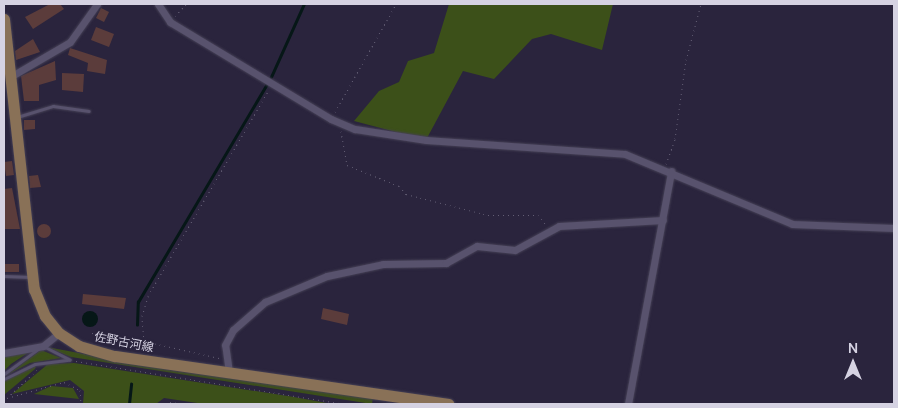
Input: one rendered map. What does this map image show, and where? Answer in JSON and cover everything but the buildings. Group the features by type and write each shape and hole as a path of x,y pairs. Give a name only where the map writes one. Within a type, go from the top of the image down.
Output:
{"main road":[{"name":"佐野古河線","path":"4,19 8,83 14,117 33,278 39,303 59,333 79,346 107,355 449,404"}],"street":[{"path":"8,83 70,42 97,4"},
{"path":"158,4 170,22 342,124 400,138 625,154 668,170 792,224 894,228"},
{"path":"628,404 663,220 668,170"},
{"path":"229,372 227,338 252,311 308,283 383,264 446,263 477,246 515,250 547,229 606,221 663,220"},
{"path":"4,353 43,346 59,333"}],"lane":[{"path":"14,117 53,106 89,111"},
{"path":"4,276 33,278"},
{"path":"4,374 43,346 70,360"},
{"path":"4,379 42,362 70,360"}],"path":[{"path":"170,22 186,4"},
{"path":"331,119 396,4"},
{"path":"668,170 675,140 686,60 701,4"},
{"path":"144,341 142,316 148,296 272,84"},
{"path":"342,124 343,159 354,169 399,186 406,194 473,212 538,215 547,229"},
{"path":"92,333 144,341 227,358"},
{"path":"70,360 344,404"},
{"path":"8,398 42,362"},
{"path":"4,400 64,382 80,390 81,404"},
{"path":"170,402 186,404"}],"green space":[{"path":"449,4 613,4 602,50 551,34 532,39 494,79 463,71 426,140 354,121 379,91 399,82 408,61 434,53"},
{"path":"47,347 175,371 373,397 372,404 71,357"},
{"path":"34,349 11,364 4,371 4,357"},
{"path":"41,350 61,358 30,363 7,375"},
{"path":"74,363 332,404 204,404 164,398 156,404 83,404 84,391 70,380 12,394 48,364"},
{"path":"36,366 35,369 4,395 4,381"},
{"path":"51,386 73,388 79,399 34,394"}],"shaded area":[{"path":"90,311 96,313 98,319 96,325 90,327 84,325 82,319 84,313"}],"waterway":[{"path":"271,77 304,4"},
{"path":"137,325 138,302 267,84"},
{"path":"129,404 131,384"}]}
